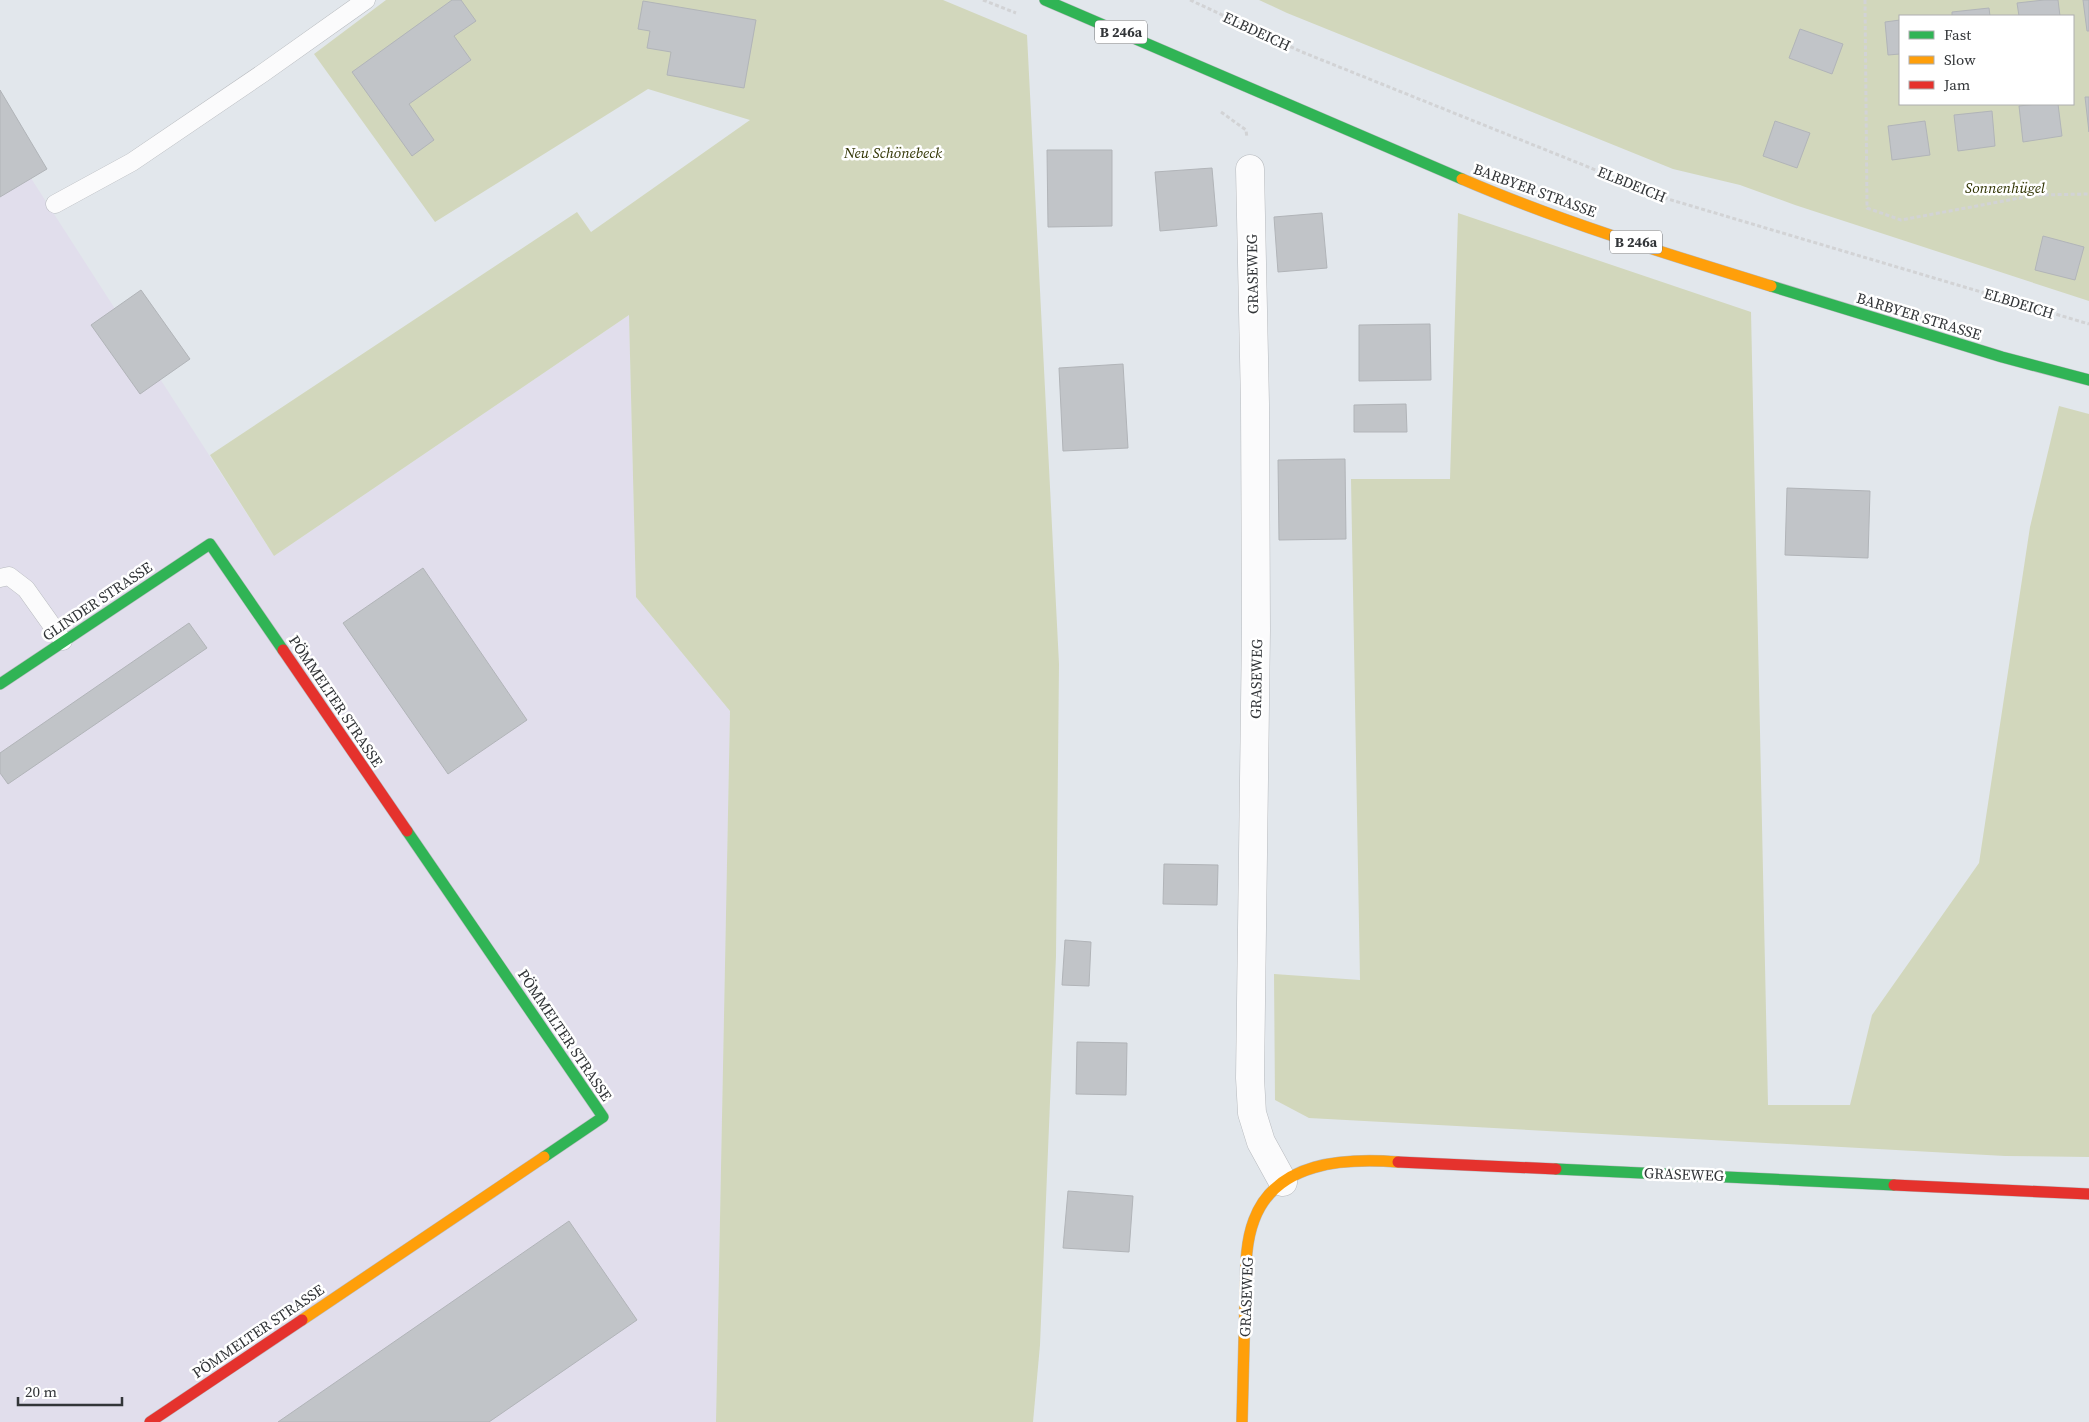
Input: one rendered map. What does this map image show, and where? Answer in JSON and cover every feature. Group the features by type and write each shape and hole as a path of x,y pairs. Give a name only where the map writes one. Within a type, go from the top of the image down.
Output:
{"street":[{"name":"BARBYER STRASSE","path":"1045,0 1513,201 1690,261 2002,357 2089,380"},
{"name":"GRASEWEG","path":"1250,169 1256,630 1250,1078 1254,1120 1261,1142 1283,1182"},
{"name":"GLINDER STRASSE","path":"0,684 210,544"},
{"name":"PÖMMELTER STRASSE","path":"150,1422 603,1117 210,544"},
{"name":"GRASEWEG","path":"1242,1422 1246,1264 1254,1217 1268,1197 1283,1182 1299,1173 1326,1164 1352,1160 2089,1194"}],"lane":[{"path":"55,204 132,162 366,0"},
{"path":"0,578 9,576 26,589 63,641"}],"path":[{"name":"ELBDEICH","path":"1190,0 1302,52 1668,199 2089,324"},
{"path":"1865,0 1867,208 1901,220 2036,195 2089,194"}],"shaded area":[{"path":"0,130 274,556 629,315 636,597 730,711 716,1422 0,1422"}],"green space":[{"name":"Neu Schönebeck","path":"386,0 943,0 1027,35 1059,664 1056,956 1040,1345 1033,1422 716,1422 730,711 636,597 629,315 274,556 210,455 577,212 591,232 750,120 648,89 435,222 314,54"},
{"name":"Sonnenhügel","path":"1259,0 2089,0 2089,301 1795,205 1740,185 1673,169"},
{"path":"1458,213 1751,312 1768,1105 1850,1105 1872,1015 1979,863 2030,527 2059,406 2089,414 2089,1157 2005,1156 1309,1118 1275,1100 1274,974 1360,980 1351,479 1450,479"}],"building":[{"path":"452,0 461,0 476,21 454,36 471,60 409,104 434,140 412,156 352,72"},
{"path":"2058,0 2060,15 2019,15 2017,3"},
{"path":"2083,0 2089,0 2089,31 2087,31"},
{"path":"643,1 756,20 744,88 667,75 671,52 647,48 650,31 638,29"},
{"path":"1989,8 1990,15 1952,15 1952,12"},
{"path":"1899,20 1899,54 1888,55 1885,22"},
{"path":"1800,29 1843,44 1832,74 1789,58"},
{"path":"0,90 47,169 0,197"},
{"path":"2085,97 2089,97 2089,132"},
{"path":"2058,105 2062,136 2023,142 2019,106"},
{"path":"1992,111 1995,146 1958,151 1954,115"},
{"path":"1775,121 1810,133 1797,168 1763,156"},
{"path":"1925,121 1930,155 1892,160 1888,126"},
{"path":"1047,150 1112,150 1112,226 1048,227"},
{"path":"1212,168 1217,226 1160,231 1155,172"},
{"path":"1322,213 1327,268 1278,272 1274,217"},
{"path":"2043,236 2084,247 2075,280 2035,270"},
{"path":"141,290 190,359 140,394 91,325"},
{"path":"1430,324 1431,380 1359,381 1359,325"},
{"path":"1123,364 1128,448 1063,451 1059,368"},
{"path":"1406,404 1407,432 1354,432 1354,405"},
{"path":"1345,459 1346,539 1279,540 1278,460"},
{"path":"1787,488 1870,491 1868,558 1785,555"},
{"path":"423,568 527,720 448,774 343,623"},
{"path":"189,623 207,648 8,784 0,773 0,753"},
{"path":"1164,864 1218,865 1217,905 1163,904"},
{"path":"1065,940 1091,942 1089,986 1062,985"},
{"path":"1077,1042 1127,1043 1126,1095 1076,1094"},
{"path":"1068,1191 1133,1196 1129,1252 1063,1248"},
{"path":"569,1221 637,1320 489,1422 278,1422"}],"traffic: fast":[{"path":"1045,0 1462,179"},
{"path":"1771,286 2002,357 2089,380"},
{"path":"0,684 210,544 283,650"},
{"path":"407,831 603,1117 544,1157"},
{"path":"1556,1169 1894,1185"}],"traffic: slow":[{"path":"1462,179 1576,223 1771,286"},
{"path":"302,1320 544,1157"},
{"path":"1242,1422 1247,1251 1254,1220 1264,1200 1278,1185 1314,1167 1356,1161 1398,1162"}],"traffic: jam":[{"path":"283,650 407,831"},
{"path":"1398,1162 1556,1169"},
{"path":"1894,1185 2089,1194"},
{"path":"150,1422 302,1320"}]}
